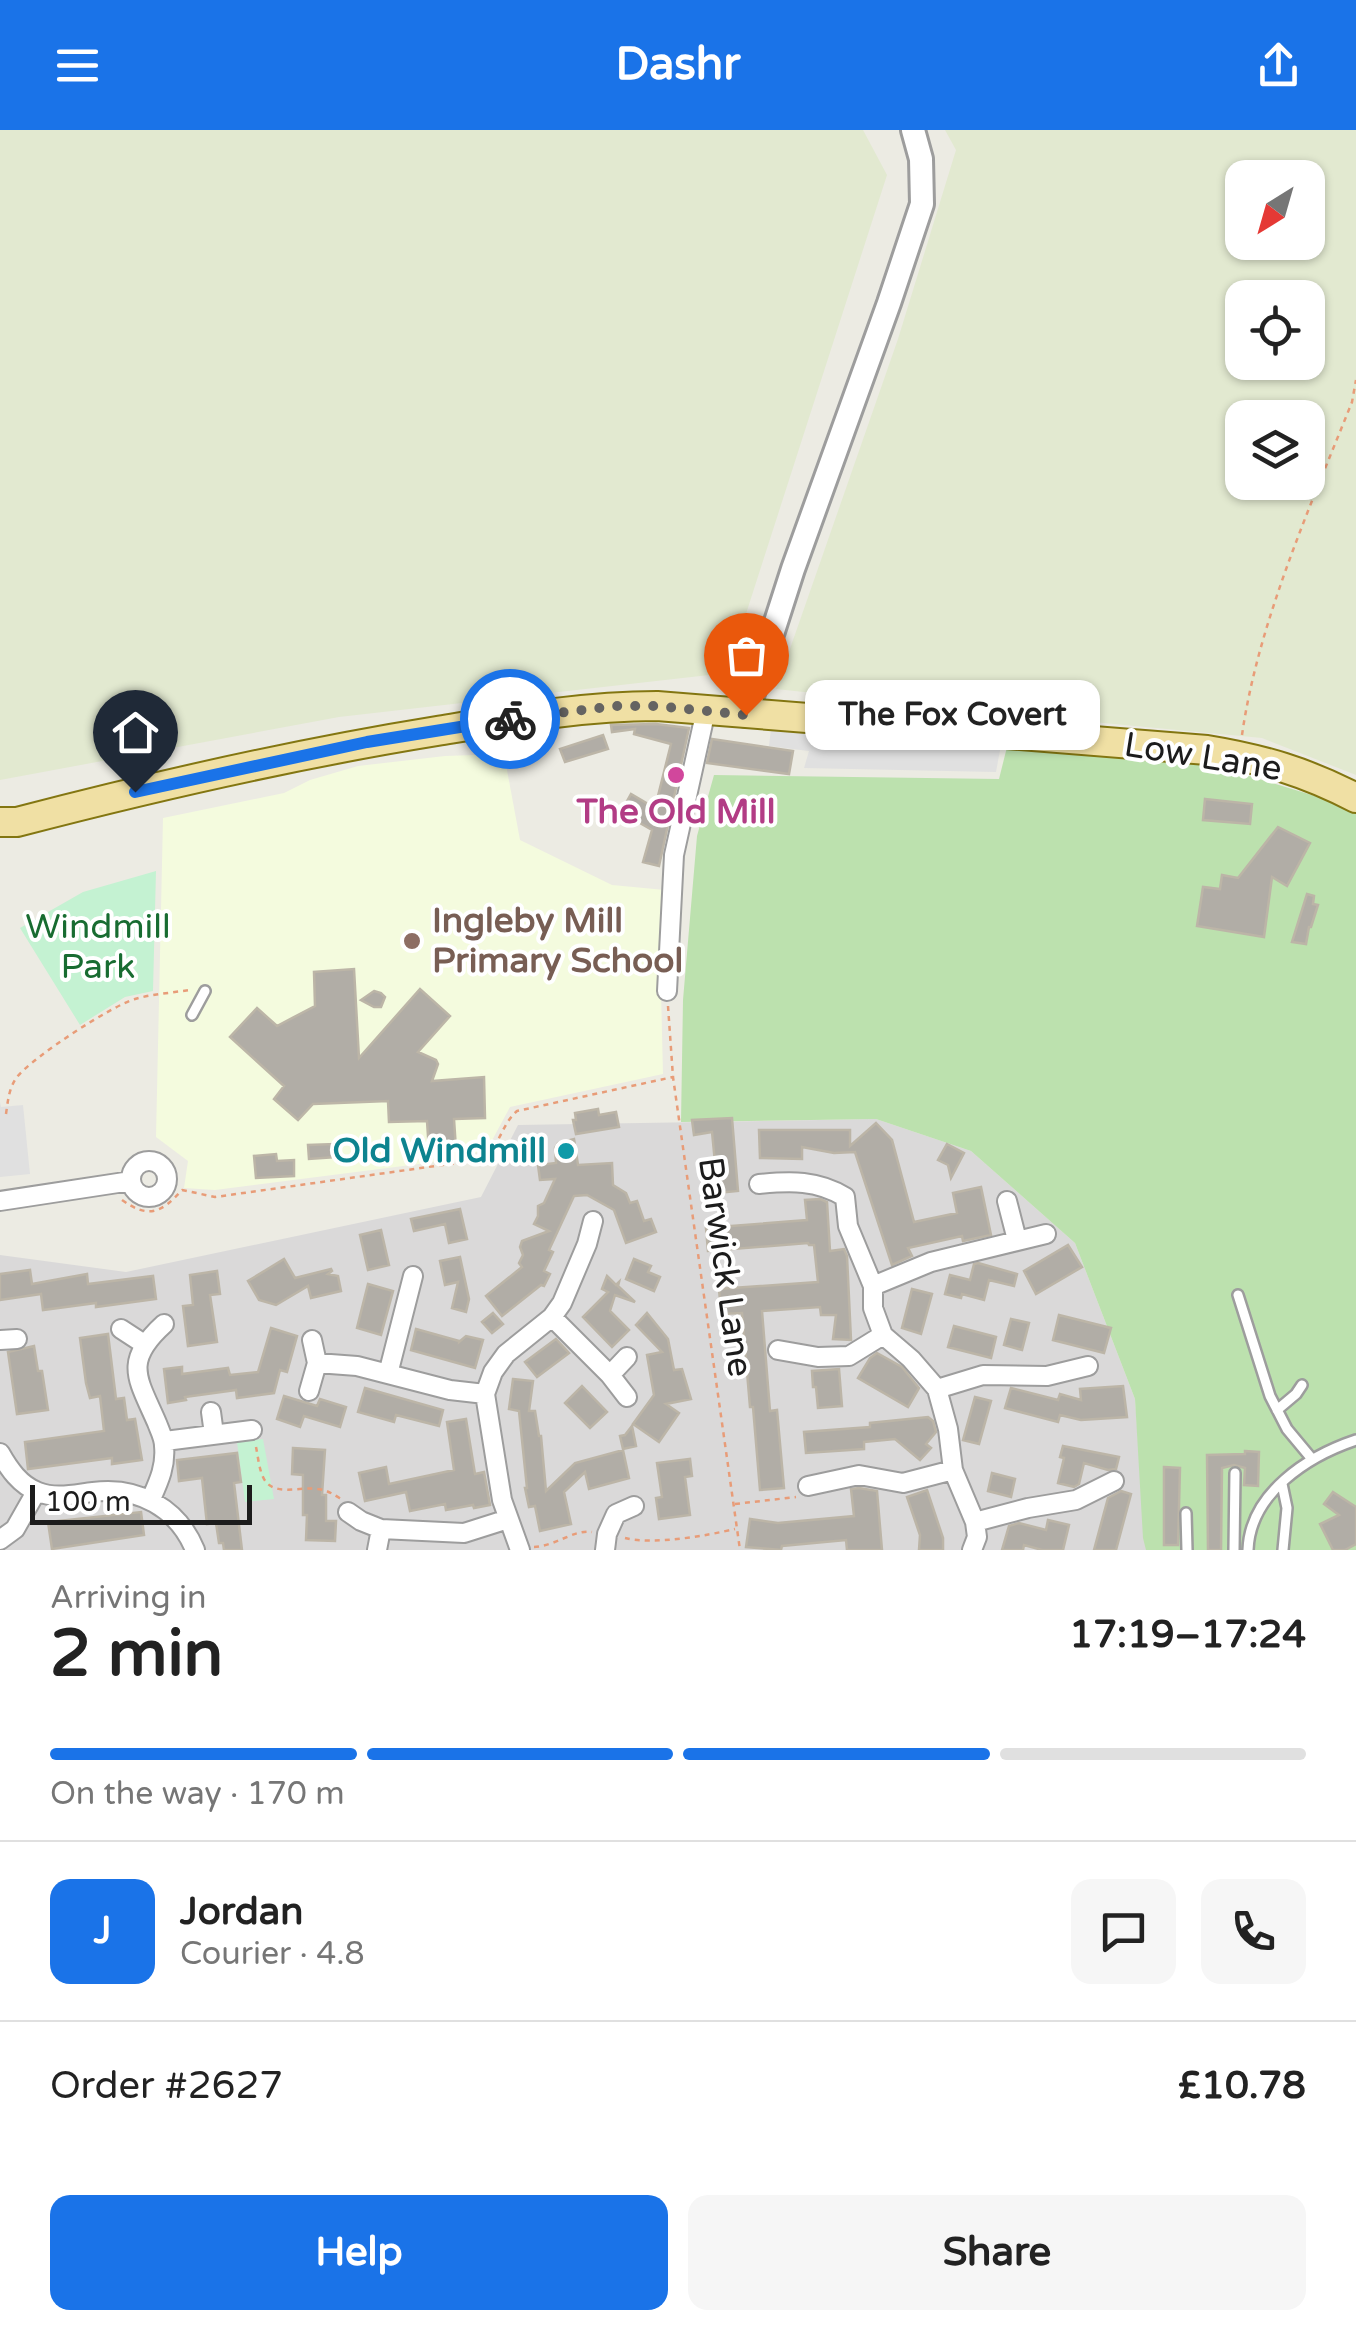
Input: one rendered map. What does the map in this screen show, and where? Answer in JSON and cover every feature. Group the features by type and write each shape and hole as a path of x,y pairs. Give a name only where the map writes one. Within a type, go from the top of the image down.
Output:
{"main road":[{"name":"Low Lane","path":"6,826 204,776 367,742 615,706 657,706 1207,750 1283,766 1356,798"}],"street":[{"path":"746,715 793,569 922,204 920,159 913,130"},
{"path":"667,991 674,854 706,710"},
{"path":"759,1184 792,1180 827,1186 845,1197 848,1226 873,1286 873,1308 883,1335 911,1358 937,1389 948,1429 952,1470 975,1522 972,1550"},
{"path":"0,1201 131,1181"},
{"path":"1008,1201 1017,1240"},
{"path":"520,1549 502,1500 485,1394 493,1372 506,1354 552,1317 562,1303 593,1221"},
{"path":"873,1286 931,1262 1046,1234"},
{"path":"587,1244 605,1254"},
{"path":"388,1374 413,1276"},
{"path":"408,1301 428,1307"},
{"path":"552,1317 610,1374 627,1397"},
{"path":"151,1500 163,1472 164,1441 139,1381 139,1357 144,1344 164,1324"},
{"path":"122,1330 144,1344"},
{"path":"778,1350 848,1356 883,1335"},
{"path":"309,1391 317,1363 312,1340"},
{"path":"610,1374 627,1357"},
{"path":"317,1363 357,1366 450,1390 485,1394"},
{"path":"937,1389 982,1375 1048,1376 1088,1366"},
{"path":"211,1412 214,1434"},
{"path":"164,1441 252,1430"},
{"path":"0,1453 10,1470 36,1492 55,1496 121,1491 151,1500 184,1530 195,1550"},
{"path":"808,1486 859,1475 904,1483 952,1470"},
{"path":"975,1522 1076,1500 1114,1481"},
{"path":"0,1540 15,1529 36,1492"},
{"path":"606,1542 609,1509 634,1506"},
{"path":"348,1512 382,1529 464,1533 508,1519"},
{"path":"377,1550 382,1529"}],"lane":[{"path":"192,1015 206,991"},
{"path":"1238,1295 1276,1410 1312,1459"},
{"path":"1276,1410 1302,1385"},
{"path":"1248,1550 1267,1497 1312,1459 1356,1440"},
{"path":"1234,1550 1235,1474"},
{"path":"1282,1484 1287,1508 1283,1550"},
{"path":"1186,1512 1187,1550"}],"path":[{"path":"1239,756 1248,692 1258,658 1352,402 1356,380"},
{"path":"6,1114 8,1093 18,1076 80,1028 132,1000 197,989 206,991"},
{"name":"Barwick Lane","path":"667,991 673,1077 740,1550"},
{"path":"118,1197 143,1212 157,1211 182,1190 215,1197 478,1160 490,1154 517,1111 673,1077"},
{"path":"252,1430 267,1484 279,1489 330,1492 351,1506 348,1512"},
{"path":"733,1505 795,1498 808,1486"},
{"path":"520,1549 549,1546 582,1530 606,1542 699,1537 737,1529"}],"shaded area":[{"path":"0,130 863,130 887,175 727,673 339,717 0,780"},
{"path":"945,130 1356,130 1356,775 1262,738 776,689 898,339 956,150"},
{"path":"771,729 1001,745 996,772 804,768 809,751 769,746"},
{"name":"Ingleby Mill Primary School","path":"504,754 520,840 612,885 665,890 663,1074 510,1107 489,1146 466,1158 215,1190 184,1188 188,1161 156,1137 163,818 284,793 310,780 358,766"},
{"path":"0,1102 1,1107 23,1105 30,1174 0,1177"},
{"path":"876,1119 971,1151 1075,1243 1135,1399 1140,1469 1356,1550 0,1550 0,1255 126,1272 481,1197 518,1125"}],"green space":[{"path":"1007,747 1210,764 1356,811 1356,1550 1146,1550 1135,1399 1075,1243 971,1151 876,1119 681,1122 683,1000 697,836 714,775 999,779"},
{"name":"Windmill Park","path":"156,871 153,991 125,997 80,1025 20,928 83,892"},
{"path":"263,1439 274,1499 245,1502 237,1442"}],"building":[{"path":"611,725 689,728 659,866 643,862 652,830 621,812 631,794 655,808 671,744 634,734 635,729 612,732"},
{"path":"603,735 608,749 565,762 560,749"},
{"path":"712,739 793,751 789,774 707,763"},
{"path":"1205,799 1252,804 1250,824 1203,820"},
{"path":"1278,827 1310,843 1287,886 1272,877 1264,937 1197,926 1203,887 1220,889 1222,875 1238,878"},
{"path":"1307,894 1314,896 1313,904 1318,905 1306,944 1292,942"},
{"path":"354,969 359,1058 420,989 450,1016 418,1052 438,1064 432,1081 484,1077 485,1118 454,1119 456,1149 429,1151 427,1121 389,1122 388,1101 313,1104 298,1120 274,1099 284,1086 230,1037 257,1008 277,1026 315,1006 314,972"},
{"path":"374,991 385,997 381,1007 361,1000"},
{"path":"598,1109 599,1115 616,1112 619,1127 576,1134 575,1113"},
{"path":"732,1118 738,1191 718,1193 712,1132 694,1135 692,1120"},
{"path":"876,1123 892,1140 914,1222 957,1213 953,1193 981,1187 991,1235 963,1241 962,1236 908,1248 912,1256 892,1265 855,1152 802,1147 802,1159 760,1158 759,1130 850,1130 850,1146"},
{"path":"574,1139 578,1165 612,1163 613,1185 626,1193 630,1203 637,1201 644,1221 651,1219 656,1232 626,1243 614,1210 587,1195 574,1196 549,1250 553,1252 544,1271 550,1274 544,1286 502,1316 486,1296 522,1267 522,1241 549,1231 534,1224 538,1206 544,1203 555,1179 540,1180 538,1165 556,1163 558,1143"},
{"path":"335,1144 336,1157 309,1159 308,1145"},
{"path":"947,1144 964,1153 951,1178 948,1165 938,1160"},
{"path":"276,1154 277,1161 294,1160 294,1176 256,1178 254,1156"},
{"path":"805,1200 827,1202 830,1251 844,1249 847,1256 851,1340 833,1339 836,1315 821,1315 820,1307 762,1311 770,1411 777,1410 784,1488 760,1490 742,1313 721,1314 719,1289 818,1282 814,1245 708,1251 706,1228 807,1220"},
{"path":"460,1209 467,1239 449,1243 445,1224 414,1231 411,1219"},
{"path":"381,1230 389,1265 368,1270 360,1235"},
{"path":"1068,1245 1082,1267 1036,1294 1024,1271"},
{"path":"460,1257 469,1299 466,1312 452,1308 458,1282 445,1285 440,1261"},
{"path":"284,1259 295,1278 331,1269 328,1274 338,1276 341,1291 311,1298 308,1286 276,1305 259,1300 248,1281"},
{"path":"634,1259 651,1266 648,1272 660,1277 654,1291 626,1279"},
{"path":"974,1264 1017,1274 1014,1286 989,1280 984,1300 945,1294 950,1275 970,1280"},
{"path":"30,1270 32,1284 87,1274 88,1284 153,1276 156,1299 43,1310 41,1294 0,1300 0,1274"},
{"path":"217,1271 220,1294 210,1295 217,1342 188,1346 183,1306 193,1305 190,1275"},
{"path":"607,1276 616,1285 619,1282 618,1286 635,1302 615,1295 610,1311 629,1330 612,1347 583,1317 608,1292 602,1289"},
{"path":"368,1284 393,1291 381,1335 357,1328"},
{"path":"912,1289 932,1294 921,1334 902,1328"},
{"path":"493,1313 503,1324 492,1333 482,1322"},
{"path":"647,1313 668,1339 674,1370 682,1369 691,1399 666,1404 679,1413 659,1442 633,1424 654,1395 647,1355 662,1352 636,1325"},
{"path":"1059,1315 1111,1328 1104,1353 1053,1340"},
{"path":"1011,1319 1029,1323 1022,1350 1004,1345"},
{"path":"954,1326 996,1337 991,1358 948,1347"},
{"path":"271,1328 297,1336 287,1372 280,1370 274,1393 237,1398 236,1390 168,1403 164,1369 182,1367 182,1374 228,1368 230,1375 258,1372"},
{"path":"416,1329 459,1342 466,1336 483,1340 475,1368 411,1350"},
{"path":"108,1334 116,1399 124,1398 127,1420 135,1419 142,1460 112,1464 112,1458 28,1469 25,1442 104,1431 100,1396 90,1398 86,1383 80,1338"},
{"path":"556,1339 569,1353 537,1377 525,1362"},
{"path":"34,1346 48,1410 17,1414 8,1352"},
{"path":"877,1353 902,1367 919,1388 908,1407 858,1378"},
{"path":"839,1369 842,1406 818,1408 812,1371"},
{"path":"513,1379 533,1381 529,1411 535,1411 541,1436 546,1491 575,1463 623,1450 629,1478 589,1489 585,1472 564,1492 571,1524 540,1531 535,1506 529,1507 519,1411 509,1409"},
{"path":"582,1386 607,1412 590,1428 565,1403"},
{"path":"1123,1386 1127,1417 1081,1420 1060,1415 1058,1422 1005,1408 1011,1388 1058,1400 1060,1394 1081,1400 1080,1389"},
{"path":"365,1388 443,1410 439,1426 396,1415 394,1422 358,1412"},
{"path":"284,1396 317,1406 320,1399 346,1407 340,1427 304,1416 300,1427 277,1419"},
{"path":"975,1397 991,1401 979,1444 963,1440"},
{"path":"928,1417 936,1432 926,1444 931,1448 920,1460 895,1439 864,1442 864,1449 806,1453 804,1432"},
{"path":"466,1419 475,1474 484,1472 490,1505 446,1510 445,1504 410,1511 406,1492 365,1501 359,1473 386,1467 389,1484 454,1470 447,1422"},
{"path":"632,1426 636,1446 623,1449 620,1436"},
{"path":"1063,1446 1119,1457 1116,1469 1084,1463 1079,1484 1074,1487 1058,1483"},
{"path":"293,1448 325,1450 322,1495 326,1495 326,1521 336,1521 335,1541 306,1540 303,1475 292,1474"},
{"path":"1259,1452 1258,1486 1244,1485 1245,1468 1222,1468 1221,1550 1208,1550 1207,1455"},
{"path":"237,1453 241,1482 234,1483 242,1550 224,1550 216,1523 207,1524 202,1478 179,1481 177,1460"},
{"path":"690,1459 692,1476 685,1477 690,1515 659,1519 656,1498 662,1497 657,1463"},
{"path":"1164,1467 1180,1468 1178,1545 1164,1545"},
{"path":"992,1473 1015,1479 1011,1497 988,1491"},
{"path":"851,1489 877,1491 882,1550 847,1550 846,1540 782,1546 781,1550 746,1547 750,1519 778,1523 854,1516"},
{"path":"927,1490 943,1538 943,1550 919,1550 920,1535 907,1497"},
{"path":"1121,1491 1131,1494 1116,1550 1094,1550 1108,1498"},
{"path":"1333,1492 1356,1507 1356,1544 1345,1550 1333,1550 1320,1524 1339,1515 1324,1504"},
{"path":"141,1512 144,1535 52,1549 48,1522"},
{"path":"1048,1520 1069,1525 1063,1550 1024,1545 1023,1550 1002,1550 1009,1526 1019,1523 1046,1530"}],"way so far":[{"path":"510,719 615,706 746,715"}],"place":[{"name":"The Fox Covert","path":"746,715"},
{"name":"The Old Mill","path":"676,775"},
{"name":"Ingleby Mill Primary School","path":"412,941"},
{"name":"Old Windmill","path":"566,1151"}],"route":[{"path":"135,792 367,742 510,719"}]}
